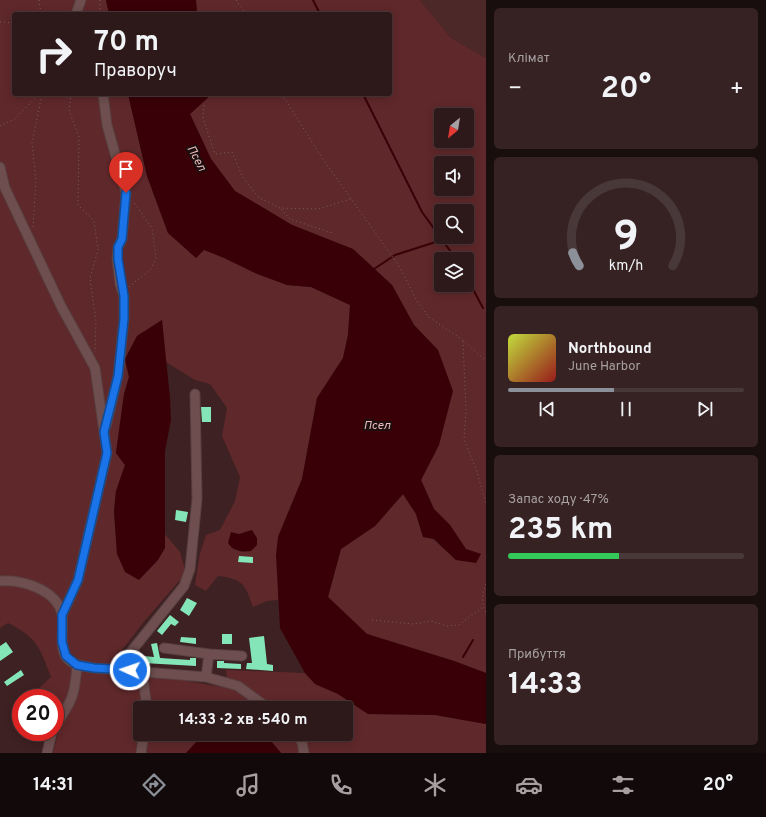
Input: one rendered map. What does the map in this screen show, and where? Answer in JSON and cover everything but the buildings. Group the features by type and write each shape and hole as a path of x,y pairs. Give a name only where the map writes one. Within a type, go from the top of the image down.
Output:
{"street":[{"path":"77,12 81,0"},
{"path":"103,96 107,125 126,193 122,239 118,247 118,259 124,296 124,319 118,376 104,432"},
{"path":"0,167 5,188 61,306 95,368 107,453 78,580 62,615"},
{"path":"117,669 184,586 190,569 197,499 195,394"},
{"path":"0,581 9,580 26,583 40,589 51,597 60,607 62,615 62,642 66,656 77,665 94,668 206,677 238,686 258,701"},
{"path":"164,648 209,654 242,656"},
{"path":"206,677 209,654"},
{"path":"64,713 70,704 76,688 77,665"},
{"path":"142,671 147,701"},
{"path":"47,753 50,741"},
{"path":"141,753 143,741"},
{"path":"301,741 304,753"}],"path":[{"path":"39,0 41,12"},
{"path":"100,0 100,12"},
{"path":"236,0 245,12"},
{"path":"0,22 12,23"},
{"path":"0,126 15,119 37,96"},
{"path":"33,227 36,182 32,143 42,96"},
{"path":"71,96 69,110 79,138 78,205 94,221 98,250 90,278 96,321 95,353"},
{"path":"283,96 320,155 352,198 394,260 418,303 430,318 463,340 486,361"},
{"path":"204,105 203,118 215,154 232,152 242,176 258,197 280,208 290,219 332,233"},
{"path":"124,296 129,287 151,269 156,258 152,228 144,215 126,193"},
{"path":"280,208 318,209 352,198"},
{"path":"463,340 466,410 464,438 477,472 486,504"},
{"path":"486,584 482,593 483,607 486,612"},
{"path":"372,620 413,624 431,621 447,626 459,625 483,607"}],"shaded area":[{"path":"0,0 106,0 109,12 12,12 12,96 128,96 147,176 168,233 287,285 311,287 350,305 348,335 343,358 317,398 302,479 278,537 278,600 267,601 253,607 245,588 238,581 233,579 218,576 206,591 195,585 200,553 206,535 220,530 235,501 240,477 222,436 227,408 210,384 195,380 166,362 162,320 137,336 125,359 129,377 124,394 116,453 125,465 116,491 114,511 117,554 165,548 164,533 180,552 186,573 142,624 114,661 117,674 165,677 228,688 226,670 305,673 315,684 338,694 348,701 133,701 133,741 197,741 186,753 53,753 56,741 64,741 64,689 38,689 51,677 44,658 36,644 18,628 8,623 0,628","holes":["252,530 251,551 242,552 231,548 239,535"]},
{"path":"196,0 420,0 451,38 486,58 486,673 454,661 367,634 328,597 341,549 375,526 403,494 416,514 423,537 433,539 456,560 481,554 466,549 450,525 434,509 421,480 439,445 438,350 414,325 392,285 353,249 292,225 235,191 211,159 190,114 210,96 392,96 392,12 197,12"},
{"path":"420,0 486,0 486,58 451,38"},
{"path":"353,704 368,714 435,715 486,724 486,753 281,753 271,741 353,741"}],"water":[{"path":"106,0 196,0 197,12 109,12"},
{"name":"Псел","path":"128,96 210,96 190,114 211,159 235,191 292,225 353,249 392,285 414,325 438,350 453,391 439,445 421,480 434,509 450,525 466,549 481,554 476,563 456,560 434,539 423,537 416,514 403,494 375,526 341,549 328,597 367,634 454,661 486,673 486,724 435,715 368,714 353,704 353,701 348,701 338,694 315,684 305,673 280,628 276,555 278,537 302,479 317,398 343,358 348,335 350,305 311,287 287,285 257,274 204,250 196,258 168,233 147,176"},
{"path":"162,320 171,420 165,451 165,548 158,560 139,580 125,572 117,554 114,511 116,491 125,465 116,453 124,394 129,377 125,359 137,336"},
{"path":"252,530 257,538 257,545 251,551 232,548 228,543 231,532 239,534"},
{"path":"197,741 271,741 281,753 186,753"}],"waterway":[{"path":"313,0 319,12"},
{"path":"364,96 422,212 451,252"},
{"path":"374,269 395,255 434,243"},
{"path":"474,291 483,308"},
{"path":"463,657 473,640"}],"route":[{"path":"126,193 122,239 118,247 120,284 124,296 124,319 118,376 104,432 107,453 98,496 78,580 62,615 62,642 66,656 77,665 94,668 130,670"}]}
